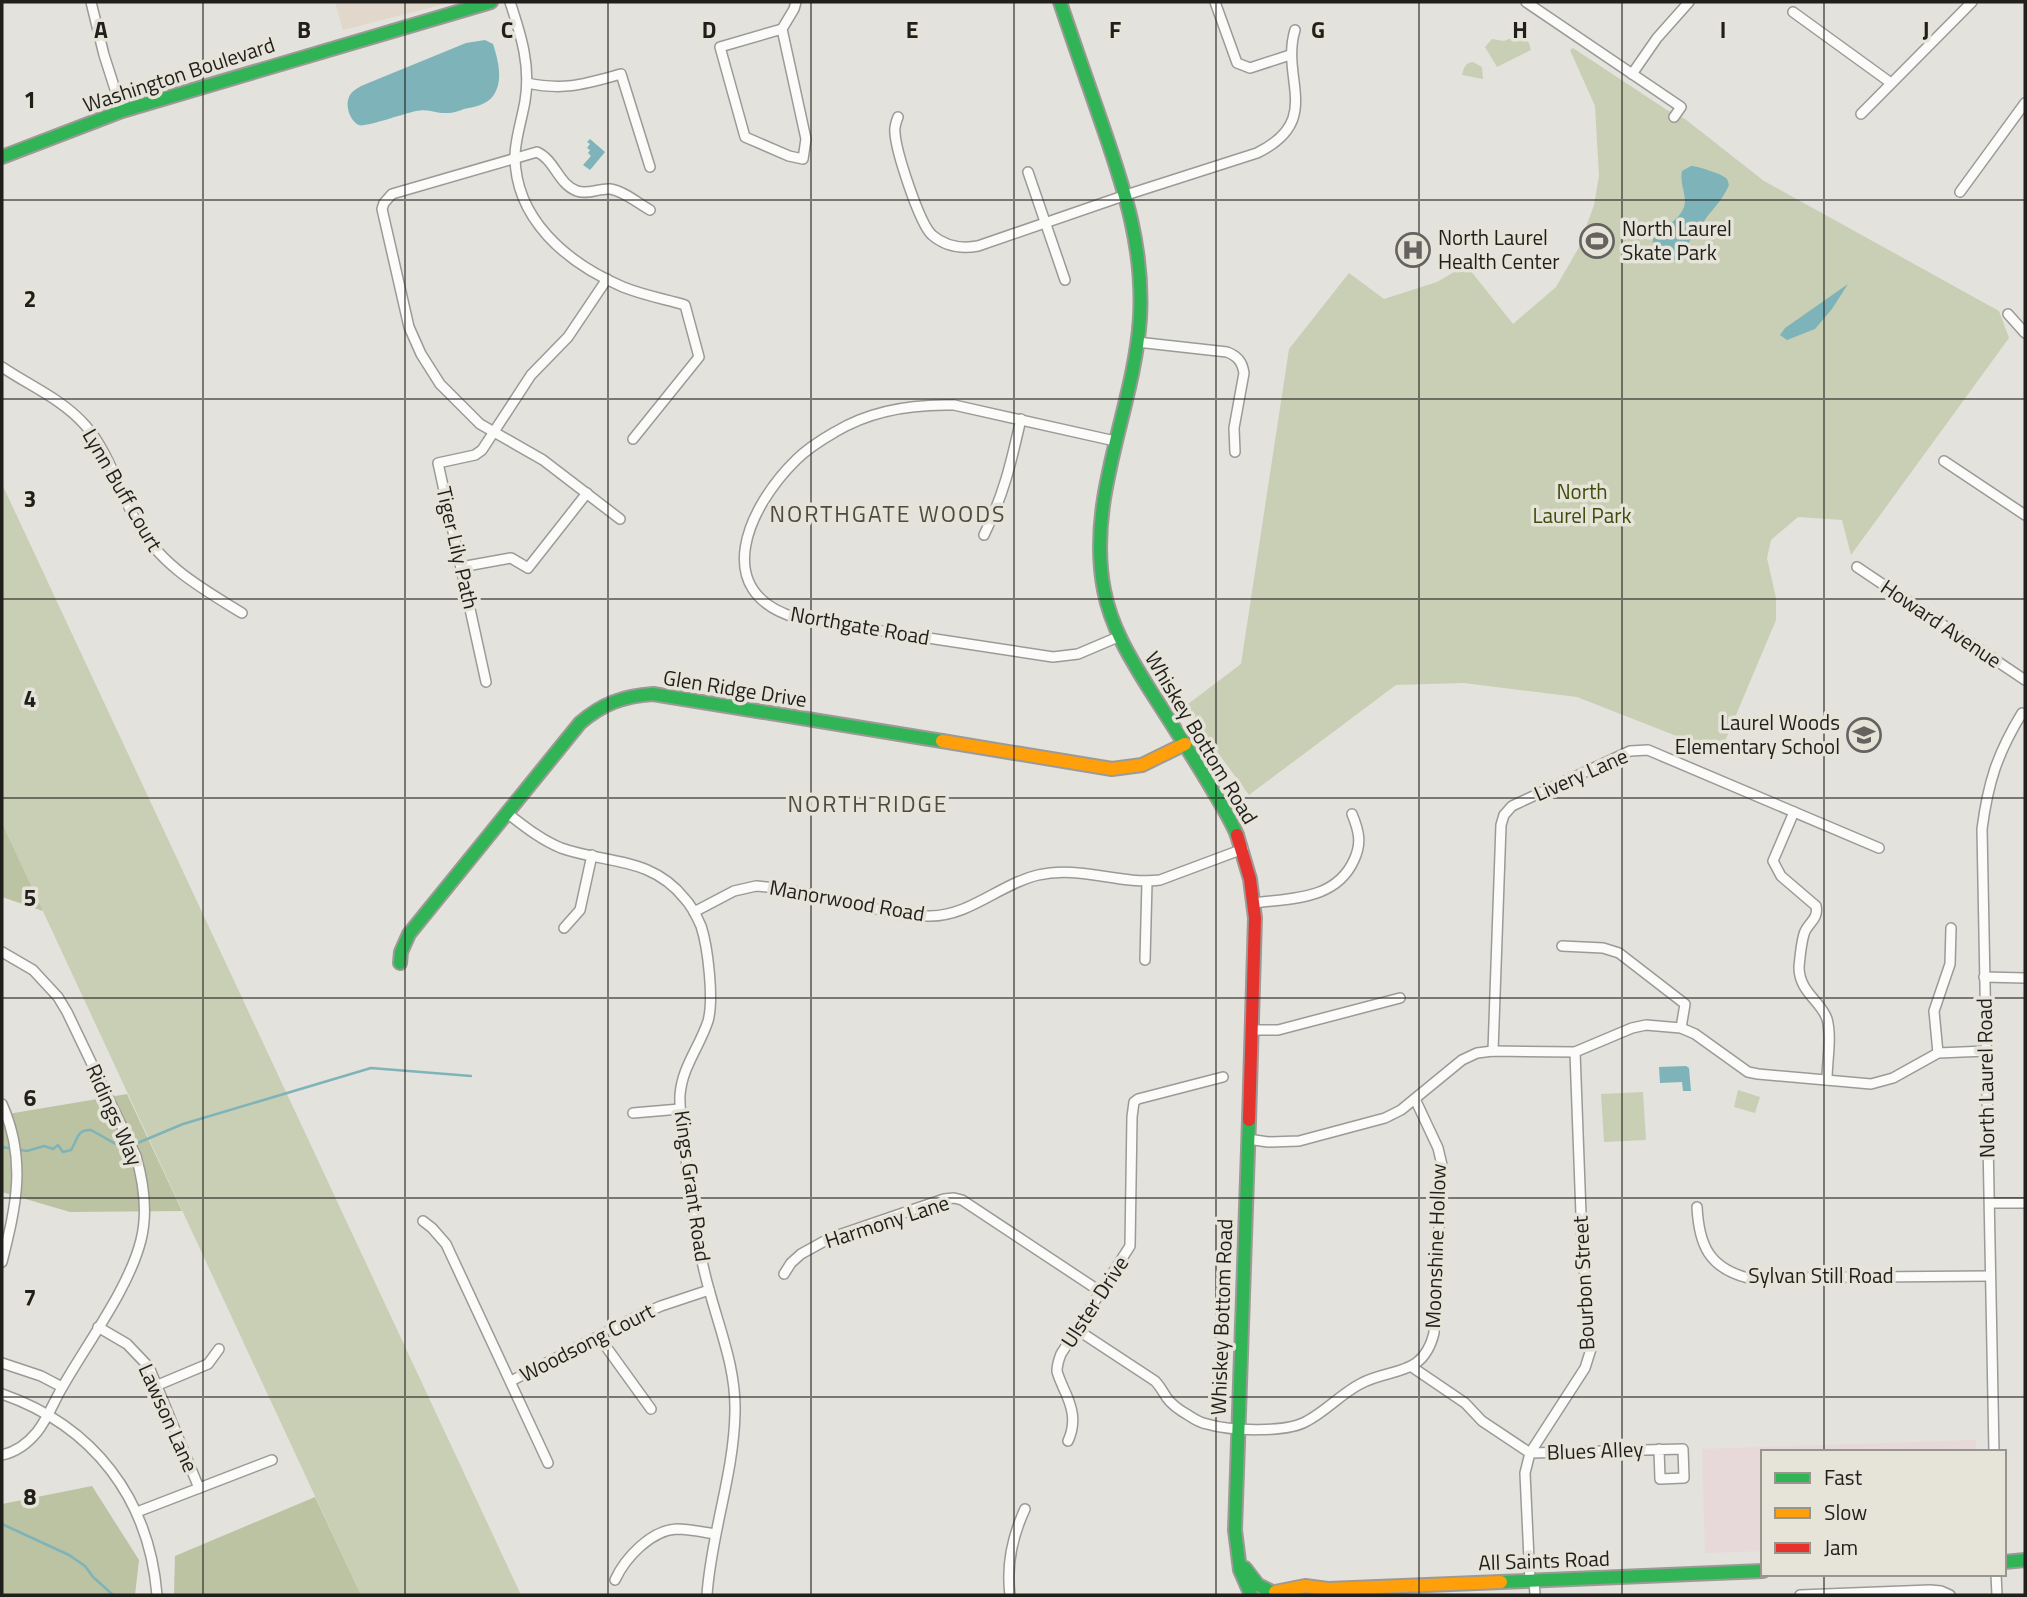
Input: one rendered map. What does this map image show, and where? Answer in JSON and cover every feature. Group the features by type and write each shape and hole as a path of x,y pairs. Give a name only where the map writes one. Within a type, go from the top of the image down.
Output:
{"street":[{"path":"91,2 122,111"},
{"name":"Washington Boulevard","path":"2,157 122,111 491,2"},
{"path":"510,2 526,54 527,83 515,157 522,197 530,214 555,244 607,279 635,291 685,305 699,357 633,439"},
{"path":"782,29 806,139 803,159 745,137 720,47 782,29 796,2"},
{"name":"Whiskey Bottom Road","path":"1060,2 1126,195 1134,224 1140,277 1135,358 1102,503 1099,531 1103,588 1118,637 1234,828 1250,871 1255,903 1235,1530 1240,1570 1251,1595"},
{"path":"1215,2 1237,63 1250,68 1290,55"},
{"path":"1526,2 1681,107 1674,117"},
{"path":"1632,74 1657,38 1689,2"},
{"path":"1861,114 1966,3"},
{"path":"1793,12 1891,83"},
{"path":"898,117 895,125 897,145 919,215 933,236 954,247 967,248 1269,147 1287,129 1296,107 1297,92 1290,55 1295,30"},
{"path":"527,83 570,87 621,74 650,167"},
{"path":"1960,192 2025,103"},
{"path":"620,519 543,460 480,424 452,397 429,369 405,312 382,209 392,194 537,152 546,158 562,180 575,190 580,192 612,189 650,210"},
{"path":"1028,172 1065,280"},
{"name":"Tiger Lily Path","path":"486,682 438,463 475,455 482,450 531,375 568,337 607,279"},
{"path":"2008,314 2025,333"},
{"path":"1137,342 1227,352 1240,359 1244,373 1234,428 1235,452"},
{"name":"Lynn Buff Court","path":"2,367 47,393 79,419 102,448 135,519 152,546 177,571 242,613"},
{"name":"Northgate Road","path":"1115,441 954,405 885,411 837,430 795,461 765,499 751,526 744,548 743,563 753,589 771,607 785,614 810,620 1053,657 1079,654 1118,637"},
{"path":"984,535 1009,475 1021,419"},
{"path":"1944,461 2025,515"},
{"path":"461,568 511,558 528,568 587,493"},
{"name":"Howard Avenue","path":"1857,567 2025,680"},
{"name":"Glen Ridge Drive","path":"400,963 401,952 409,934 586,717 620,697 653,694 1112,769 1144,766 1185,744"},
{"name":"North Laurel Road","path":"1994,1450 1981,849 1985,804 1999,755 2005,741 2024,714"},
{"name":"Livery Lane","path":"1493,1051 1501,825 1504,815 1512,806 1630,751 1648,750 1880,848"},
{"path":"1794,812 1773,861 1781,876 1816,906 1814,920 1804,932 1799,970 1807,993 1826,1019 1827,1080"},
{"name":"Kings Grant Road","path":"508,813 557,846 633,863 654,873 686,899 705,942 710,1010 708,1021 682,1080 680,1109 694,1227 729,1356 735,1412 707,1595"},
{"path":"1255,903 1313,895 1339,882 1349,871 1359,847 1360,836 1352,814"},
{"name":"Manorwood Road","path":"694,912 734,891 756,886 897,913 928,916 953,913 1038,874 1082,872 1147,882 1171,877 1243,849"},
{"path":"565,928 580,909 592,855"},
{"path":"1145,960 1147,882"},
{"path":"1938,1053 1934,1011 1950,964 1951,928"},
{"path":"1562,946 1602,948 1619,953 1685,1004 1681,1028"},
{"name":"Ridings Way","path":"2,952 33,970 58,996 136,1156 145,1204 141,1241 127,1276 98,1327 37,1431 18,1449 2,1455"},
{"path":"1984,977 2025,978 2025,988"},
{"path":"1251,1030 1278,1030 1400,998"},
{"path":"1248,1139 1268,1142 1299,1141 1385,1118 1401,1110 1462,1060 1477,1053 1575,1052 1632,1028 1646,1025 1681,1028 1695,1034 1748,1072 1871,1084 1893,1079 1938,1053 1986,1051"},
{"name":"Bourbon Street","path":"1535,1595 1525,1473 1530,1452 1585,1368 1591,1349 1582,1242 1575,1052"},
{"name":"Ulster Drive","path":"1068,1441 1074,1427 1072,1409 1057,1371 1061,1354 1130,1246 1134,1102 1223,1077"},
{"name":"Moonshine Hollow","path":"1412,1367 1424,1355 1434,1333 1442,1165 1438,1148 1415,1099"},
{"path":"2,1104 14,1144 18,1186 2,1262"},
{"path":"634,1112 680,1109"},
{"name":"Harmony Lane","path":"784,1274 801,1254 830,1238 944,1199 954,1198 962,1200 1101,1292"},
{"path":"1990,1203 2025,1203"},
{"name":"Sylvan Still Road","path":"1697,1207 1698,1231 1707,1252 1727,1270 1748,1278 1990,1276"},
{"path":"423,1221 432,1227 446,1244 511,1381"},
{"name":"Woodsong Court","path":"548,1463 511,1381 661,1306 709,1290"},
{"name":"Lawson Lane","path":"98,1327 127,1344 149,1367 200,1489"},
{"path":"1076,1329 1155,1381 1167,1398 1186,1414 1207,1424 1237,1428 1294,1427 1320,1413 1358,1385 1412,1367 1465,1403 1482,1421 1530,1452"},
{"path":"599,1337 651,1409"},
{"path":"158,1384 208,1364 219,1349"},
{"path":"2,1363 41,1376 62,1387"},
{"path":"2,1394 48,1414 69,1428 96,1452 116,1477 137,1512 148,1542 155,1569 157,1595"},
{"name":"Blues Alley","path":"1530,1452 1659,1449"},
{"path":"137,1512 272,1460"},
{"path":"1010,1595 1008,1578 1011,1549 1025,1509"},
{"path":"615,1580 631,1556 663,1533 674,1529 715,1534"},
{"name":"Whiskey Bottom Road","path":"1239,1555 1254,1581 1271,1594"},
{"path":"2006,1562 2025,1560"},
{"name":"All Saints Road","path":"1271,1594 1306,1587 1328,1589 1761,1571"},
{"path":"1996,1576 1997,1595"},
{"name":"All Saints Road","path":"1313,1595 1328,1589"},
{"path":"1801,1595 1930,1590 1950,1595"}],"shaded area":[{"path":"335,2 452,2 343,30"},
{"path":"1976,1440 1976,1450 1761,1450 1761,1551 1705,1553 1702,1449"}],"green space":[{"path":"1520,35 1528,41 1531,50 1497,67 1485,47 1492,39 1504,41"},
{"name":"North Laurel Park","path":"1573,48 1685,119 1764,181 1999,311 2009,338 1851,555 1842,520 1798,517 1771,540 1767,558 1776,598 1776,620 1720,753 1577,697 1464,683 1396,685 1249,795 1184,707 1241,664 1289,349 1349,273 1384,299 1437,282 1466,265 1513,324 1556,287 1578,249 1594,205 1599,176 1595,106 1570,50"},
{"path":"1473,62 1482,67 1483,79 1462,75 1465,66"},
{"path":"2,484 521,1595 361,1595 2,823"},
{"path":"2,823 43,911 2,897"},
{"path":"1738,1090 1760,1097 1755,1113 1734,1107"},
{"path":"1643,1092 1646,1140 1604,1142 1601,1094"},
{"path":"127,1094 182,1211 70,1212 2,1192 2,1115"},
{"path":"92,1486 139,1560 135,1595 2,1595 2,1504"},
{"path":"315,1497 361,1595 174,1595 175,1556"}],"water":[{"path":"485,40 493,44 499,70 496,90 487,102 452,113 421,110 362,125 351,117 348,109 349,97 361,86 466,43"},
{"path":"590,139 605,152 590,170 583,165 591,156 587,148"},
{"path":"1691,166 1721,175 1727,179 1729,185 1682,252 1674,261 1669,260 1655,252 1653,238 1682,211 1685,200 1682,171"},
{"path":"1848,284 1815,329 1787,340 1780,335 1785,328"},
{"path":"1659,1067 1689,1068 1691,1091 1683,1091 1682,1082 1660,1083"}],"waterway":[{"path":"2,1147 27,1151 44,1146 53,1149 58,1145 63,1152 71,1150 78,1137 86,1130 91,1130 121,1147 128,1147 183,1124 371,1068 471,1076"},
{"path":"2,1524 69,1555 85,1566 113,1595"}],"traffic: fast":[{"path":"2,157 122,111 491,2"},
{"path":"1060,2 1119,174 1139,268 1140,318 1136,352 1101,521 1100,555 1104,590 1111,617 1129,654 1237,835"},
{"path":"400,963 401,952 409,934 580,723 614,702 653,694 942,741"},
{"path":"1249,1120 1235,1530 1240,1570 1251,1595"},
{"path":"2006,1562 2025,1560"},
{"path":"1245,1568 1258,1585 1270,1591"},
{"path":"1501,1582 1761,1571"}],"traffic: slow":[{"path":"942,741 1112,769 1142,765 1185,744"},
{"path":"1275,1592 1305,1586 1328,1589 1501,1582"}],"traffic: jam":[{"path":"1237,835 1250,879 1255,918 1249,1120"}],"place":[{"name":"North Laurel Skate Park","path":"1597,241"},
{"name":"North Laurel Health Center","path":"1413,250"},
{"name":"Laurel Woods Elementary School","path":"1864,735"}],"district":[{"name":"NORTHGATE WOODS","path":"888,514"},
{"name":"NORTH RIDGE","path":"868,804"}]}
